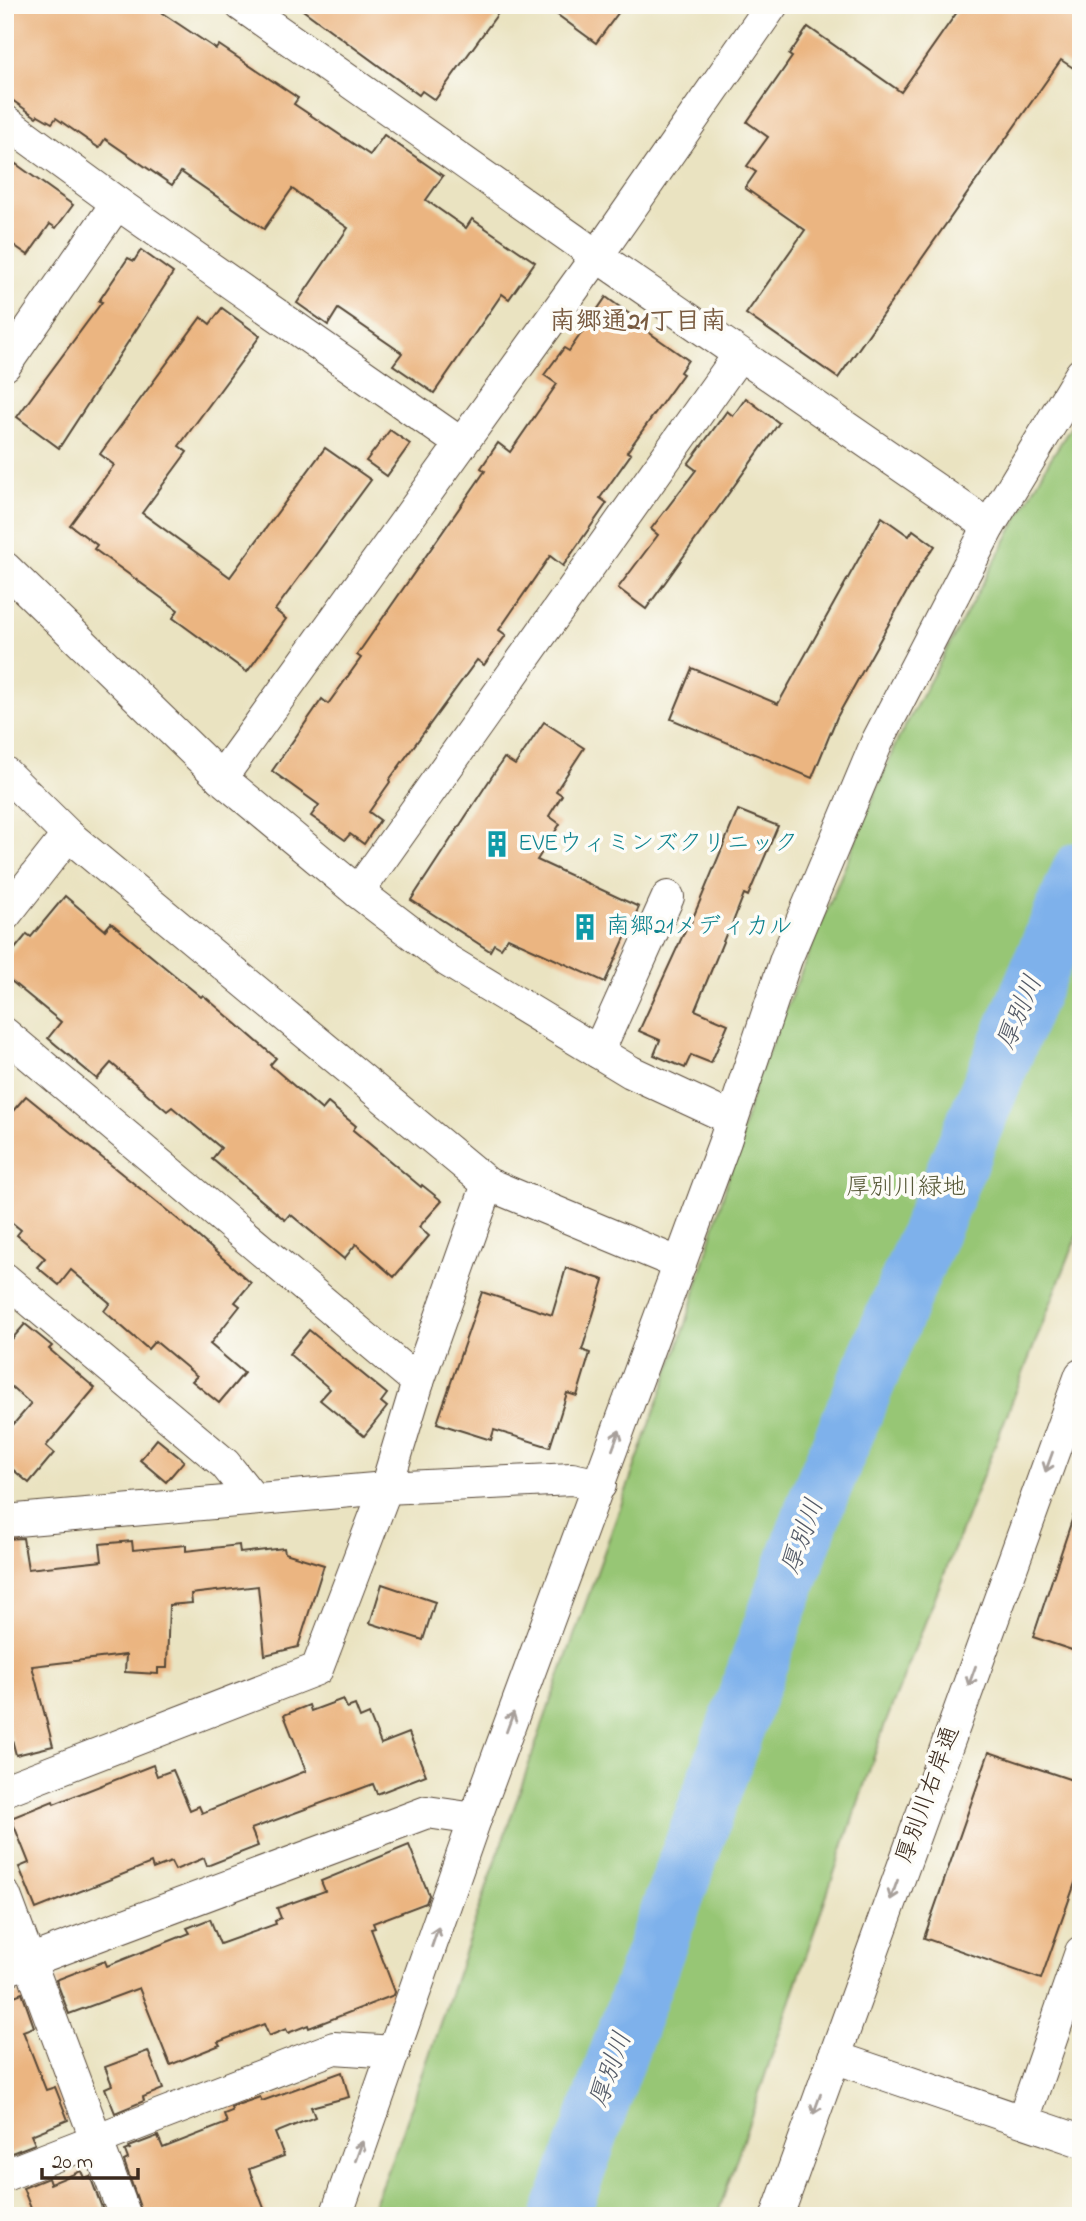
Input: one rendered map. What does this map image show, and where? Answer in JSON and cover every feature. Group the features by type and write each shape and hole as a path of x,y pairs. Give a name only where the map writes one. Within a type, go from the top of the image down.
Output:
{"street":[{"path":"241,5 739,355 989,526"},
{"path":"221,778 597,256 772,5"},
{"path":"5,121 117,203 460,443"},
{"path":"5,365 117,203"},
{"path":"358,892 739,355"},
{"path":"337,2216 475,1819 680,1264 786,959 877,742 989,526 1081,374"},
{"path":"5,568 221,778 358,892 448,961 631,1072 732,1119"},
{"path":"5,774 68,835 488,1184 680,1264"},
{"path":"5,915 68,835"},
{"path":"598,1052 668,897"},
{"path":"5,1034 418,1382"},
{"path":"5,1790 317,1669 386,1488 418,1382 488,1184"},
{"path":"5,1279 225,1464 253,1499"},
{"name":"厚別川右岸通","path":"777,2216 1081,1375"},
{"path":"5,1521 386,1488 572,1479 600,1485"},
{"path":"18,1966 427,1812 475,1819"},
{"path":"5,1896 18,1966 97,2141 125,2216"},
{"path":"1023,2120 1081,1952"},
{"path":"5,2175 334,2048 394,2052"},
{"path":"834,2057 1081,2141"}],"green space":[{"name":"厚別川緑地","path":"1081,411 1081,1226 884,1727 717,2216 369,2216 403,2131 551,1700 686,1324 757,1079 896,743 1048,463"}],"building":[{"path":"15,5 150,5 216,49 219,45 298,98 294,104 370,155 384,135 443,176 426,200 466,228 472,219 535,262 509,299 502,294 434,393 393,365 402,353 338,309 328,325 297,303 348,228 292,189 264,229 181,172 172,185 105,139 99,148 56,118 52,123 38,115 36,117 5,95 5,19"},
{"path":"296,5 504,5 435,100 422,91 419,95"},
{"path":"544,5 624,5 596,43"},
{"path":"962,5 1081,5 1081,73 1061,60 838,378 746,314 805,230 745,188 756,172 747,166 768,137 747,122 792,57 789,55 808,27 901,92"},
{"path":"16,164 73,205 56,228 50,224 28,255 5,239 5,179"},
{"path":"141,250 173,273 59,448 17,417 102,302 99,301 128,258 134,261"},
{"path":"606,297 646,326 644,329 688,360 680,372 683,374 627,452 631,454 600,498 607,503 563,566 550,556 499,630 506,635 484,665 477,660 389,780 369,812 380,820 364,844 350,834 345,840 311,816 319,805 272,771 322,699 328,704 361,658 357,655 485,471 481,468 498,443 510,452 557,384 544,375 564,348 569,351"},
{"path":"222,308 260,336 179,446 187,452 142,513 230,577 325,448 371,480 275,610 286,619 247,672 173,618 178,610 94,549 97,545 70,525 114,465 100,454 201,317 210,324"},
{"path":"746,398 779,423 646,609 618,588 658,535 651,529 696,470 688,464 727,411 733,416"},
{"path":"390,430 410,444 387,476 366,461"},
{"path":"882,517 909,536 913,530 935,546 837,717 812,778 671,719 692,668 778,704"},
{"path":"544,722 584,748 556,791 562,795 549,816 560,824 537,860 639,907 605,982 508,938 501,948 494,944 490,951 411,900 504,758 515,765"},
{"path":"738,810 778,826 748,896 744,894 729,927 695,1010 728,1024 711,1063 691,1055 685,1068 654,1055 660,1040 639,1031 688,924 690,925"},
{"path":"65,896 105,930 111,923 201,997 203,995 276,1058 270,1065 322,1110 328,1103 356,1126 353,1130 421,1187 422,1185 442,1201 419,1227 429,1236 394,1277 356,1244 344,1259 290,1214 285,1220 212,1159 221,1148 172,1107 167,1111 111,1063 97,1079 48,1038 61,1022 5,976 5,961 27,934 31,937"},
{"path":"26,1096 185,1225 251,1283 235,1302 240,1306 210,1344 244,1373 219,1403 192,1381 197,1376 155,1341 148,1349 104,1311 110,1303 71,1270 59,1285 37,1267 45,1258 17,1235 21,1230 5,1217 5,1120"},
{"path":"566,1268 604,1280 582,1350 590,1353 577,1396 567,1393 550,1447 494,1430 491,1440 437,1423 482,1292 552,1315"},
{"path":"25,1324 52,1346 49,1349 95,1388 46,1446 54,1453 29,1483 5,1463 5,1434 31,1404 5,1381 5,1347"},
{"path":"309,1330 387,1394 381,1402 387,1407 364,1436 320,1400 330,1389 289,1354"},
{"path":"157,1439 184,1461 166,1482 140,1460"},
{"path":"1076,1508 1081,1509 1081,1653 1033,1637"},
{"path":"23,1538 28,1569 102,1561 100,1544 132,1541 133,1550 186,1545 186,1551 239,1545 240,1553 284,1548 285,1553 324,1565 298,1647 265,1655 258,1586 191,1594 192,1603 169,1605 167,1668 158,1668 158,1674 125,1672 126,1655 32,1666 53,1746 16,1755 5,1712 5,1539"},
{"path":"382,1584 435,1602 423,1640 370,1623"},
{"path":"343,1699 347,1708 355,1705 360,1718 369,1714 381,1744 409,1733 426,1775 377,1794 373,1784 251,1829 258,1846 207,1866 204,1858 175,1870 171,1862 153,1869 151,1863 36,1909 19,1867 29,1863 11,1818 153,1765 157,1776 173,1770 190,1810 199,1806 202,1813 306,1771 284,1715 309,1705 311,1711"},
{"path":"989,1752 1081,1783 1081,1866 1041,1979 924,1938"},
{"path":"409,1845 429,1895 426,1903 373,1923 375,1928 371,1929 394,1995 309,2028 308,2025 288,2033 286,2029 269,2036 264,2024 170,2065 139,1988 69,2014 56,1980 105,1961 107,1966 190,1933 187,1928 210,1919 220,1944 276,1924 275,1921 281,1918 277,1908 325,1891 321,1881"},
{"path":"6,1990 9,1998 22,1993 34,2027 23,2031 46,2090 55,2087 68,2120 31,2135 35,2144 9,2154 5,2146"},
{"path":"148,2051 163,2089 143,2097 144,2101 115,2113 105,2088 112,2085 105,2067"},
{"path":"342,2072 349,2097 311,2107 315,2117 275,2133 284,2156 249,2169 267,2216 143,2216 124,2161 128,2159 125,2151 130,2149 129,2147 158,2136 163,2148 227,2123 224,2114 232,2111 231,2107 260,2097 262,2101"},
{"path":"81,2171 84,2178 90,2176 105,2216 34,2216 23,2188 48,2178 50,2184"}],"waterway":[{"name":"厚別川","path":"560,2216 818,1498 1081,870"}],"place":[{"name":"EVEウィミンズクリニック","path":"497,844"},
{"name":"南郷21メディカル","path":"585,927"}],"district":[{"name":"南郷通21丁目南","path":"638,323"}]}
